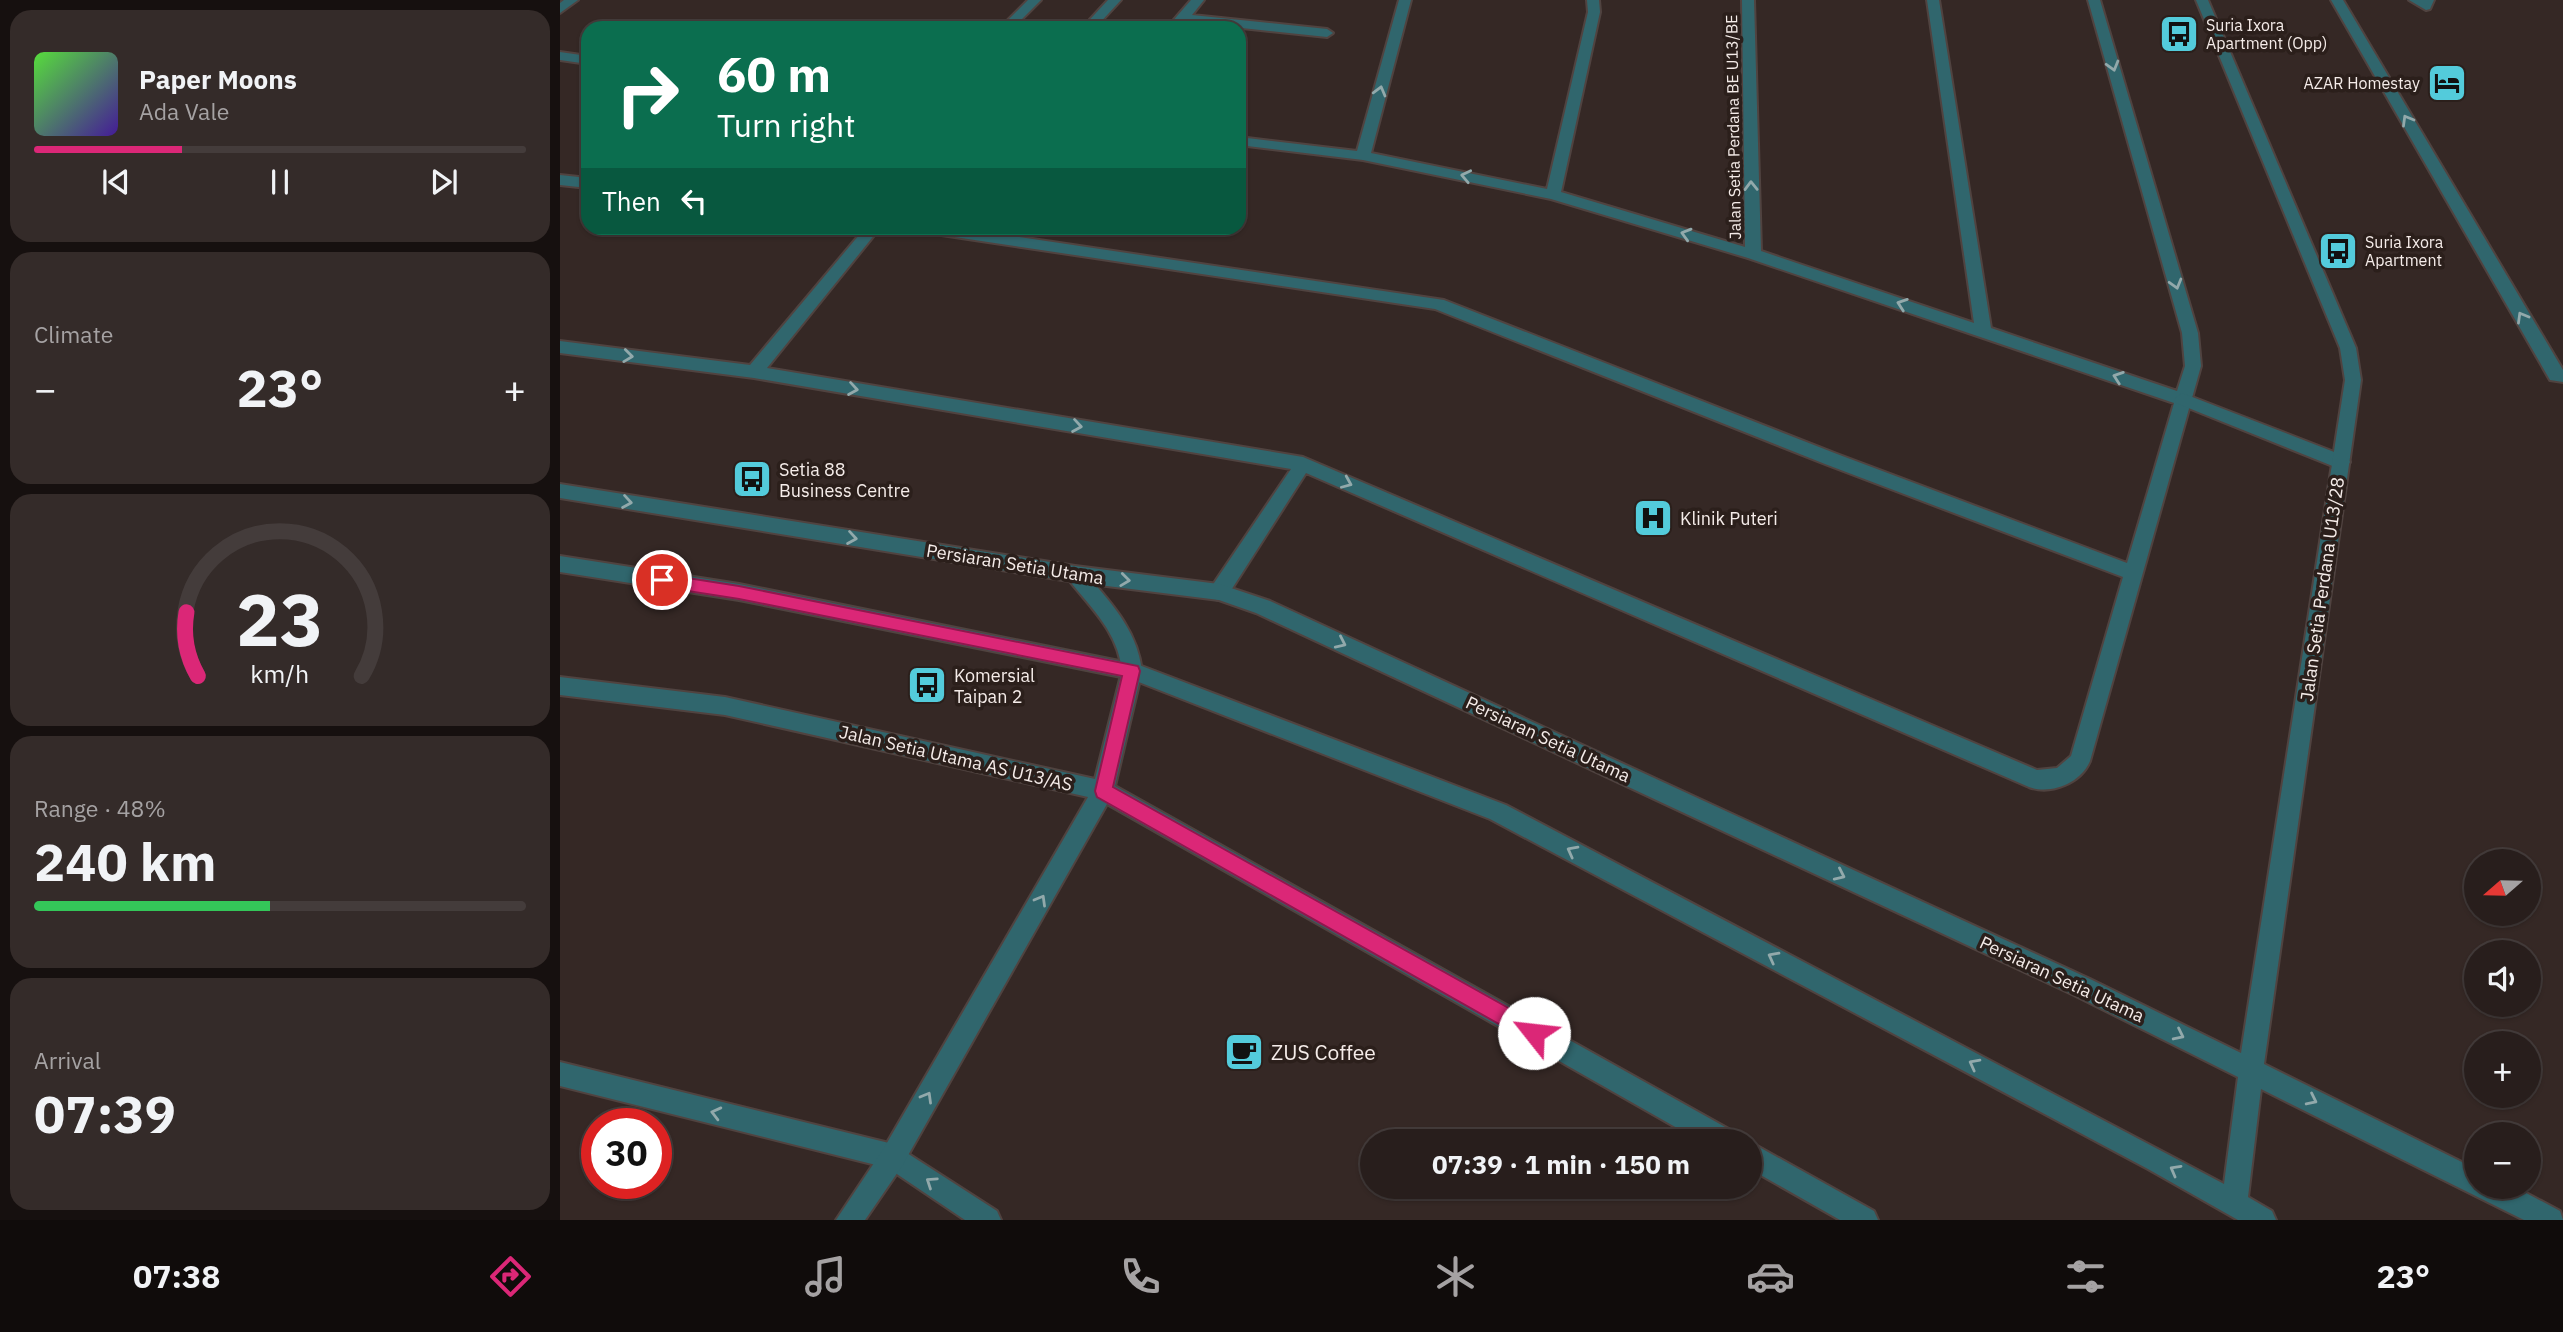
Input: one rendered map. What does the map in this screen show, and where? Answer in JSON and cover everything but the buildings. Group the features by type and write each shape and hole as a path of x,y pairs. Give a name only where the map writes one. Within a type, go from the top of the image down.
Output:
{"street":[{"path":"560,9 572,0"},
{"path":"1013,21 1035,0"},
{"path":"1095,21 1115,0"},
{"path":"1181,21 1198,0"},
{"path":"1363,156 1405,0"},
{"path":"1553,195 1594,12 1593,0"},
{"name":"Jalan Setia Perdana BE U13/BE","path":"1748,0 1753,254"},
{"path":"1933,0 1983,331"},
{"path":"560,347 754,373 1303,464 2036,780 2062,777 2080,761 2193,366 2190,333 2094,0"},
{"name":"Jalan Setia Perdana U13/28","path":"2202,0 2348,348 2353,380 2251,1070 2234,1204"},
{"path":"2337,0 2560,376"},
{"path":"2415,0 2426,6 2428,0"},
{"path":"1246,28 1327,33"},
{"path":"560,56 581,59"},
{"path":"1246,142 1363,156 1553,195 1753,254 1983,331 2182,399 2341,462"},
{"path":"560,180 581,182"},
{"path":"754,373 867,235"},
{"path":"1219,592 1303,464"},
{"name":"Persiaran Setia Utama","path":"560,491 1074,574 1219,592 1263,607 2082,987 2464,1176"},
{"path":"560,564 739,592 1132,671 1498,812 2157,1160 2263,1220"},
{"path":"849,1220 893,1157 1103,791 1132,671 1132,655 1127,639 1074,574"},
{"name":"Jalan Setia Utama AS U13/AS","path":"560,686 725,706 1103,791 1704,1129"},
{"path":"560,1074 893,1157 988,1220"},
{"path":"1762,1162 1856,1218"},
{"path":"2510,1199 2551,1220"}],"lane":[{"path":"975,235 1438,304 1818,454 2134,573"}],"place":[{"name":"Suria Ixora Apartment (Opp)","path":"2179,34"},
{"name":"AZAR Homestay","path":"2447,83"},
{"name":"Suria Ixora Apartment","path":"2338,251"},
{"name":"Setia 88 Business Centre","path":"752,479"},
{"name":"Klinik Puteri","path":"1653,518"},
{"name":"Komersial Taipan 2","path":"927,685"},
{"name":"ZUS Coffee","path":"1244,1052"}],"route":[{"path":"662,580 739,592 1132,671 1103,791 1534,1033"}]}
